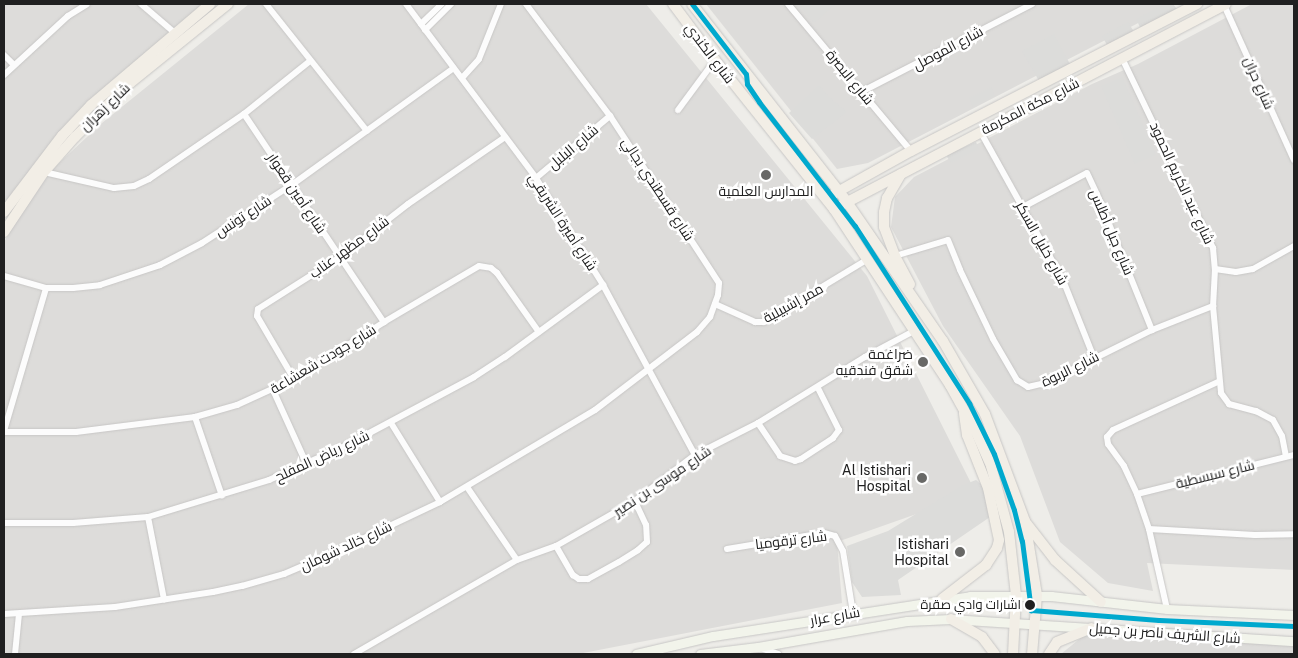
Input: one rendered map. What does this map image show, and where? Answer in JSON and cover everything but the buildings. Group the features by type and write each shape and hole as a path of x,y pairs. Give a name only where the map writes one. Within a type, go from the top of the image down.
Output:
{"main road":[{"name":"شارع زهران","path":"4,212 62,136 91,105 210,4"},
{"name":"شارع زهران","path":"4,232 44,172 75,137 130,83 228,4"},
{"name":"شارع الكندي","path":"673,4 714,60 834,209 914,330 963,410 992,466 1009,532 1016,595 1013,654"},
{"name":"شارع الكندي","path":"692,4 847,202 947,349 985,414 1025,521 1037,595 1032,654"},
{"name":"شارع مكة المكرمة","path":"834,209 1225,4"},
{"name":"شارع مكة المكرمة","path":"826,199 911,151 1190,5"},
{"path":"902,173 887,198 884,212 884,227 895,256 924,314"},
{"path":"942,599 986,565 997,548 999,540 988,488 967,435 963,410"},
{"path":"1025,521 1055,560 1101,602"},
{"name":"شارع عرار","path":"636,654 713,636 942,599 1037,595"},
{"name":"شارع الشريف ناصر بن جميل","path":"1037,595 1167,608 1294,615"},
{"path":"951,619 982,637 995,654"},
{"name":"شارع عرار","path":"700,654 758,647 907,621 951,619 1036,623"},
{"name":"شارع الشريف ناصر بن جميل","path":"1036,623 1294,641"},
{"path":"1049,654 1057,642 1091,628"}],"street":[{"path":"4,75 68,16 87,4"},
{"path":"141,4 175,33"},
{"path":"266,4 367,131"},
{"name":"شارع أميرة الشريقي","path":"406,4 536,178 603,284 695,456"},
{"path":"423,27 442,4"},
{"path":"423,27 451,4"},
{"path":"462,78 479,59 501,4"},
{"name":"شارع قسطندي بجالي","path":"526,4 610,116 719,282 715,304 710,317 697,332 649,368"},
{"name":"شارع البصرة","path":"788,4 863,92 883,120 911,151"},
{"name":"شارع الموصل","path":"863,92 1032,4"},
{"name":"شارع حران","path":"1225,4 1294,160"},
{"path":"4,55 14,65"},
{"name":"شارع عبد الكريم الحمود","path":"1122,58 1213,248 1215,269 1213,306 1218,382 1221,393 1229,404 1256,411 1273,420 1282,436 1286,456"},
{"path":"678,110 714,60"},
{"path":"44,172 114,188 134,186 149,179 244,114 310,61"},
{"name":"شارع تونس","path":"4,276 46,288 100,285 160,265 202,242 293,184 454,68"},
{"name":"شارع أمين قعوار","path":"244,114 293,184 384,322"},
{"name":"شارع البلبل","path":"536,178 610,116"},
{"name":"شارع خليل السكر","path":"980,131 1063,280 1094,358"},
{"name":"شارع مظهر عناب","path":"294,379 257,316 258,309 340,257 408,204 505,137"},
{"name":"شارع جبل أطلس","path":"1023,207 1087,174 1097,194 1152,330"},
{"name":"شارع الربوة","path":"895,256 948,240 960,270 994,340 1022,385 1036,386 1152,330 1213,306"},
{"path":"1215,269 1236,272 1253,269 1294,246"},
{"name":"ممر إشبيلية","path":"715,304 755,322 764,322 868,259"},
{"name":"شارع جودت شعشاعة","path":"4,432 76,432 195,416 237,405 294,379 384,322 479,266 485,266 497,273 539,332"},
{"name":"شارع رياض المفلح","path":"4,523 73,523 148,517 222,496 307,465 391,423 474,377 539,332 603,284"},
{"path":"4,432 46,288"},
{"name":"شارع موسى بن نصير","path":"354,654 517,560 556,546 635,502 695,456 758,423 818,388 865,357 914,330"},
{"name":"شارع خالد شومان","path":"4,614 115,607 242,586 284,574 440,502 595,410 649,368"},
{"path":"1167,608 1149,529 1137,494 1120,458 1108,444 1107,435 1218,382"},
{"path":"758,423 780,456 795,461 801,459 833,438 839,430 818,388"},
{"path":"273,390 307,465"},
{"path":"195,416 222,496"},
{"path":"391,423 440,502"},
{"name":"شارع سبسطية","path":"1137,494 1294,455"},
{"path":"467,486 517,560"},
{"path":"556,546 573,575 579,579 588,579 619,562 647,542 646,525 635,502"},
{"path":"148,517 164,599"},
{"path":"1149,529 1255,535 1294,534"},
{"name":"شارع ترقوميا","path":"727,549 824,533 835,536 844,551 853,613"},
{"path":"15,654 19,614"},
{"path":"758,647 778,654"}],"shaded area":[{"path":"4,4 204,4 68,122 4,213"},
{"path":"249,4 646,4 867,276 976,493 837,542 842,603 578,654 4,654 4,242 42,179 102,123"},
{"path":"706,4 1175,4 868,163 837,169"},
{"path":"798,4 836,4 814,23"},
{"path":"1164,4 1173,4 1177,9 1141,29 1136,19"},
{"path":"1252,4 1294,4 1294,570 1147,563 1153,591 1108,583 1060,542 1020,436 943,326 891,227 895,197 914,177 1092,84 1138,64"},
{"path":"1128,22 1134,32 1107,45 1102,36"},
{"path":"1054,34 1070,64 1039,81 1022,51"},
{"path":"1122,77 1156,155 1135,164 1101,86"},
{"path":"819,85 829,97 847,112 812,139 789,113"},
{"path":"991,87 995,96 973,107 969,98"},
{"path":"976,142 979,149 951,163 946,155"},
{"path":"976,480 985,488 990,517 898,580 901,595 862,597 852,582 847,546 888,531 963,485"},
{"path":"1154,627 1294,637 1294,654 1061,654 1088,632"}],"transit line":[{"path":"692,4 746,74 747,84 759,102 855,226 969,403 994,454 1014,510 1022,541 1031,610 1159,620 1294,626"}],"place":[{"name":"المدارس العلمية","path":"766,175"},
{"name":"ضراغمة شقق فندقيه","path":"923,362"},
{"name":"Al Istishari Hospital","path":"922,478"},
{"name":"Istishari Hospital","path":"960,552"},
{"name":"اشارات وادي صقرة","path":"1030,605"}]}
